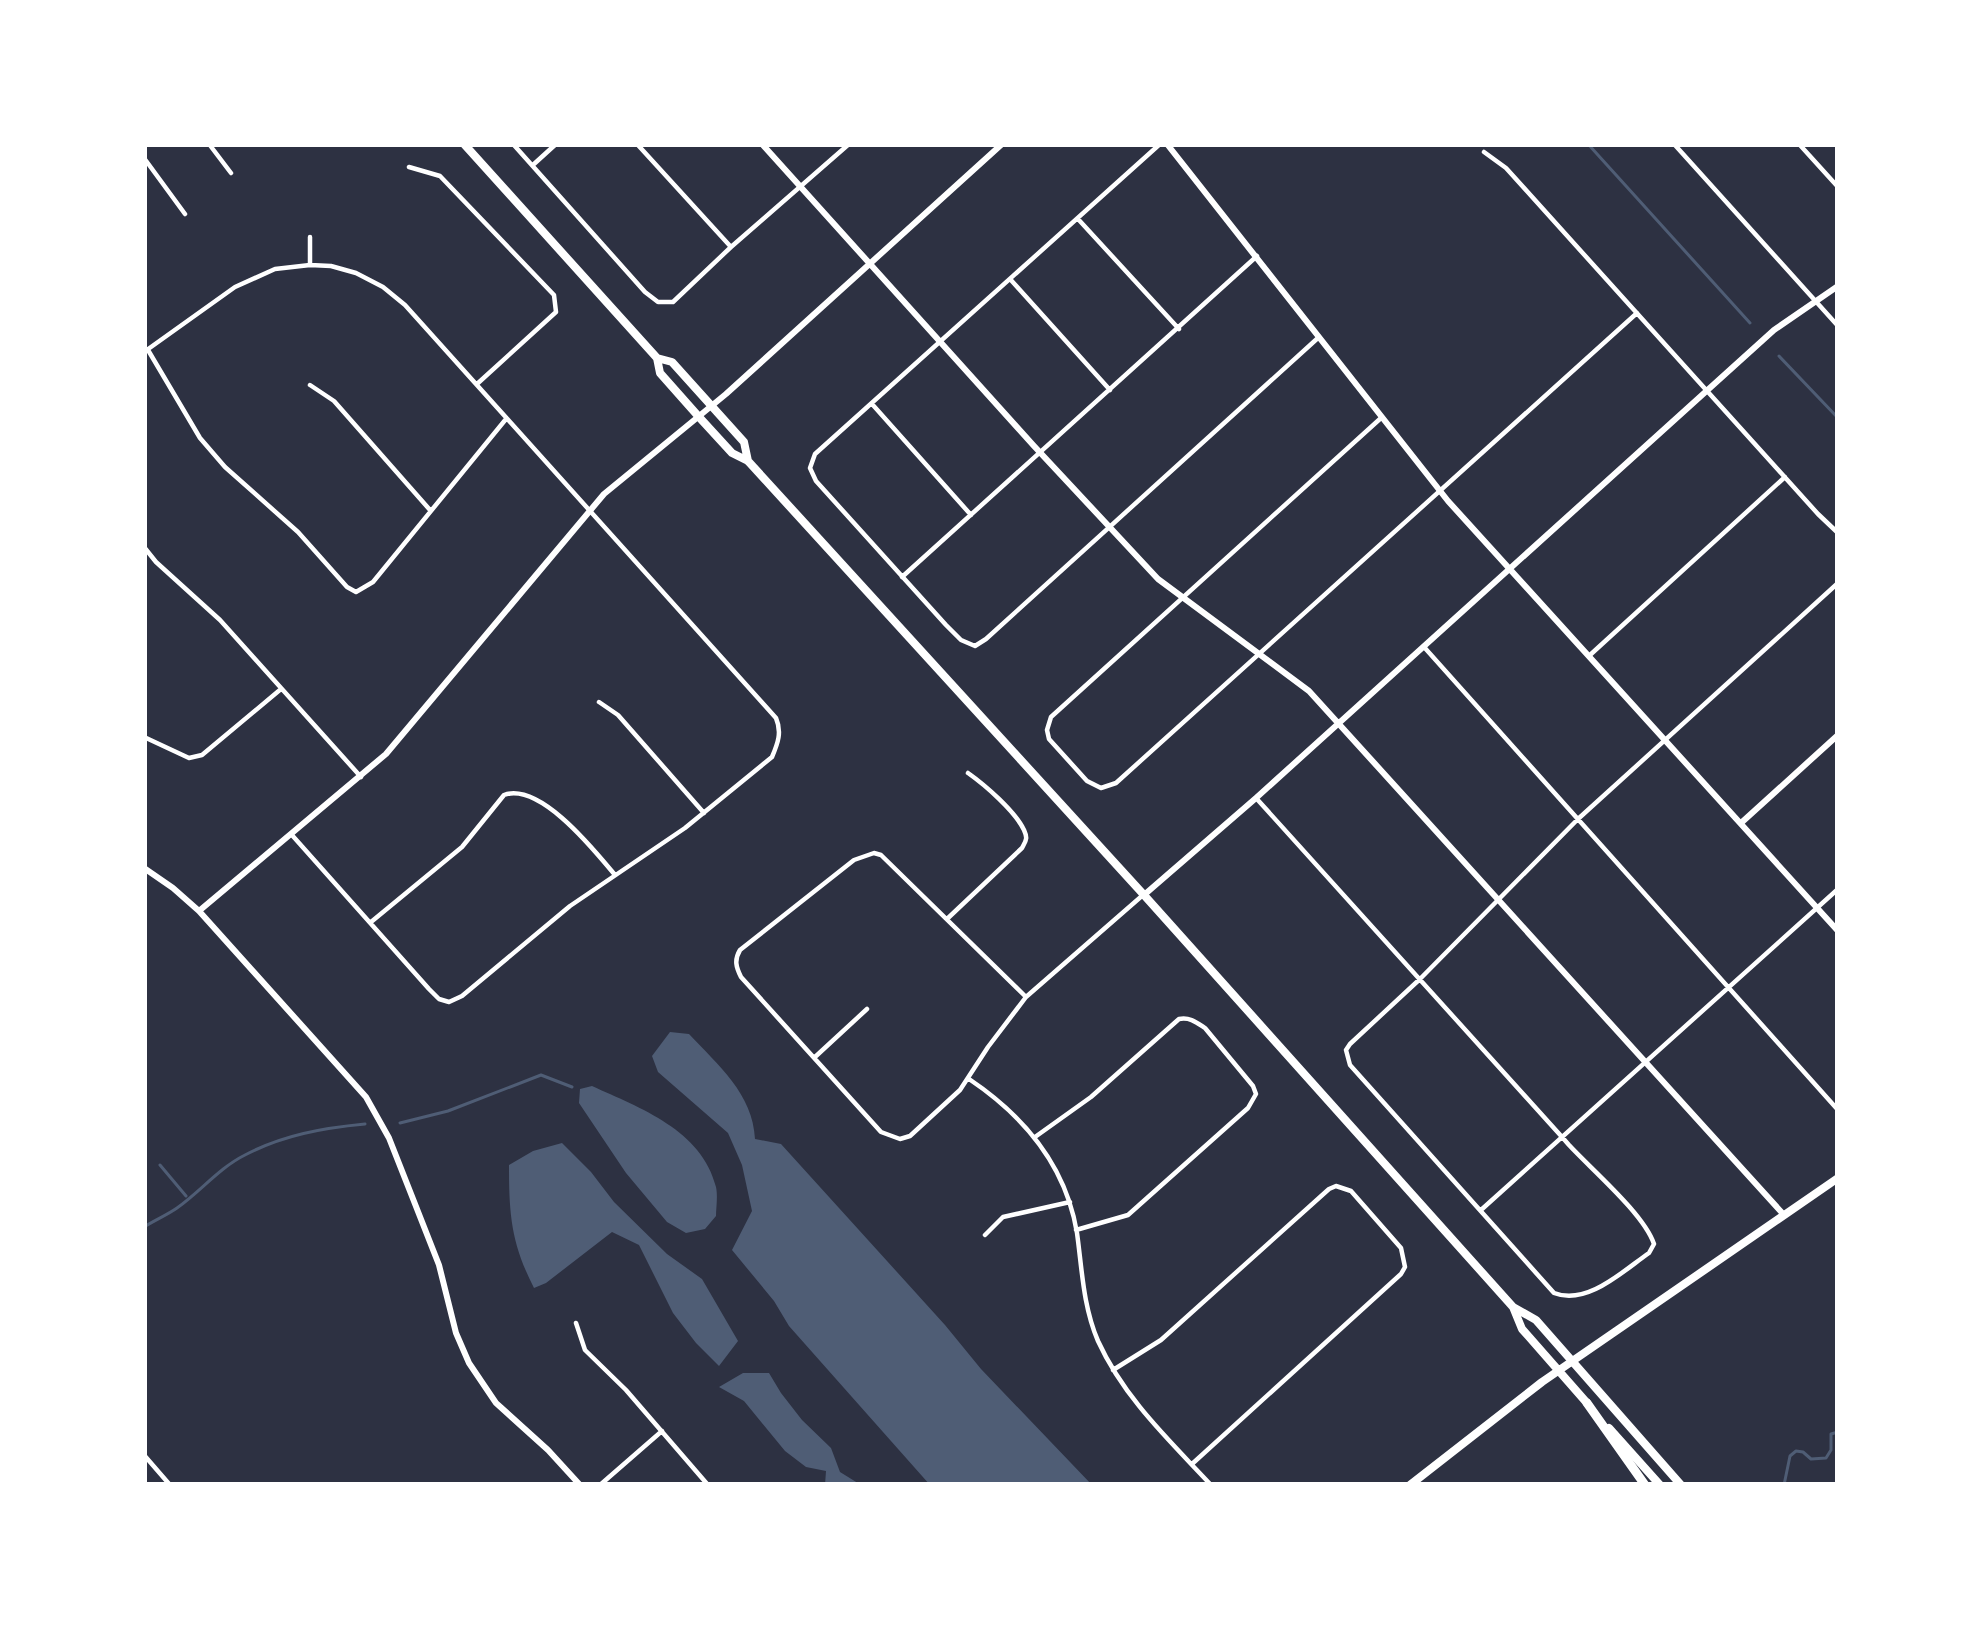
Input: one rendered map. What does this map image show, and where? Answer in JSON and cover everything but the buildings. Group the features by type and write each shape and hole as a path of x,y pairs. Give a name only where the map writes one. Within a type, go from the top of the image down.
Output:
{"highway":[{"path":"1588,1403 1645,1485"}],"main road":[{"path":"464,144 657,358 660,373 699,417 732,453 748,460 1513,1307 1536,1320 1681,1485"},
{"path":"657,358 672,362 745,442 748,460"},
{"path":"1410,1485 1559,1371 1838,1178"},
{"path":"1513,1307 1522,1329 1660,1485"}],"street":[{"path":"209,144 231,173"},
{"path":"513,144 658,302 673,302 849,144"},
{"path":"532,165 556,144"},
{"path":"637,144 731,247"},
{"path":"762,144 1158,579 1299,681 1784,1215"},
{"path":"199,911 362,777 398,740 604,494 712,406 1002,144"},
{"path":"1318,337 975,646 961,640 902,577 816,481 810,468 815,454 1164,144 1258,256 1439,491 1838,932"},
{"path":"1674,144 1838,326"},
{"path":"1799,144 1838,187"},
{"path":"1484,152 1506,168 1838,533"},
{"path":"144,158 184,214"},
{"path":"409,166 440,176 554,295 556,312 477,384"},
{"path":"1078,219 1179,329"},
{"path":"310,237 310,265"},
{"path":"902,577 1258,256"},
{"path":"292,834 429,989 449,1002 772,757 779,742 776,718 590,509 400,299 383,287 341,269 310,265 275,269 253,277 146,351 200,439 356,592 373,582 507,418"},
{"path":"1010,279 1110,390"},
{"path":"1026,997 881,855 865,854 736,956 741,977 881,1132 900,1139 910,1136 969,1079 1026,997 1256,798 1774,330 1838,286"},
{"path":"1382,418 1052,717 1049,739 1087,782 1101,788 1116,783 1637,313"},
{"path":"310,385 334,401 430,510"},
{"path":"872,404 970,515"},
{"path":"1589,656 1785,477"},
{"path":"144,547 220,620 362,777"},
{"path":"1256,798 1420,979 1562,1137 1652,1236 1649,1253 1596,1289 1563,1297 1554,1293 1346,1058 1346,1050 1420,979 1578,820 1838,583"},
{"path":"1424,647 1838,1109"},
{"path":"144,737 189,758 202,755 281,689"},
{"path":"598,702 618,715 704,813"},
{"path":"1741,823 1838,735"},
{"path":"947,919 1026,841 1025,831 990,789 968,773"},
{"path":"371,922 463,847 504,795 514,791 568,824 615,875"},
{"path":"144,868 199,911 370,1104 389,1138 439,1265 456,1333 469,1363 496,1403 580,1485"},
{"path":"1481,1210 1838,889"},
{"path":"815,1057 867,1010"},
{"path":"1035,1137 1091,1097 1179,1019 1204,1028 1253,1086 1256,1094 1249,1108 1139,1207 1112,1222 1076,1230"},
{"path":"969,1079 1005,1106 1035,1137 1054,1166 1070,1202 1096,1336 1131,1399 1211,1485"},
{"path":"1113,1370 1161,1340 1336,1186 1351,1191 1401,1248 1406,1267 1401,1274 1192,1464"},
{"path":"986,1235 1003,1217 1070,1202"},
{"path":"576,1323 585,1350 708,1485"},
{"path":"600,1485 662,1432"},
{"path":"144,1454 170,1485"}],"water":[{"path":"670,1032 689,1034 711,1057 741,1094 755,1139 781,1144 981,1369 1092,1485 930,1485 789,1326 732,1250 752,1211 742,1165 728,1133 658,1072 652,1056"},
{"path":"592,1086 667,1123 697,1150 717,1191 716,1216 705,1229 686,1233 667,1222 626,1173 579,1103 580,1089"},
{"path":"562,1143 667,1254 702,1279 738,1341 719,1366 673,1313 639,1245 612,1232 534,1288 513,1228 509,1165 533,1151"},
{"path":"743,1373 769,1373 802,1420 831,1448 840,1472 861,1485 825,1485 826,1471 806,1467 785,1451 744,1401 719,1387"}],"waterway":[{"path":"1588,144 1750,323"},
{"path":"1779,356 1838,418"},
{"path":"400,1123 448,1111 541,1075 572,1087"},
{"path":"144,1227 259,1148 304,1134 365,1124"},
{"path":"160,1165 186,1196"},
{"path":"1784,1485 1790,1456 1796,1451 1811,1459 1826,1458 1831,1434 1838,1432"},
{"path":"1755,1485 1766,1485"}]}
